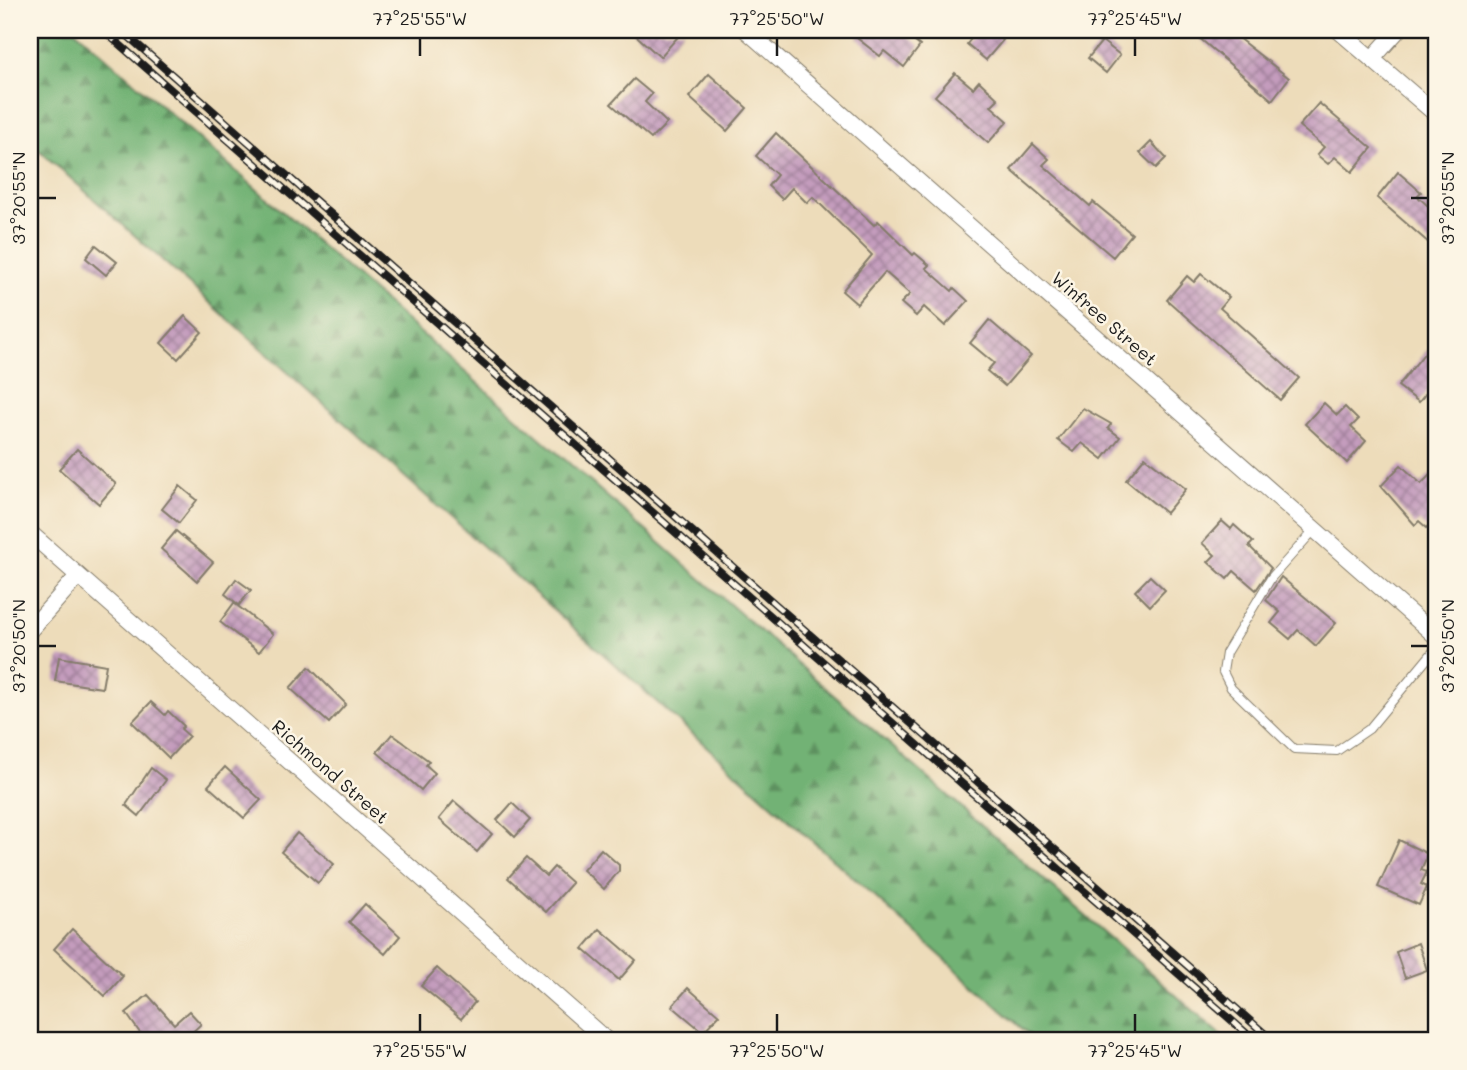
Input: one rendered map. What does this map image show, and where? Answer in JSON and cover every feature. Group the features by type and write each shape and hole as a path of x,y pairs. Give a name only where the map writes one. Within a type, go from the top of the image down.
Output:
{"street":[{"name":"Winfree Street","path":"746,30 1437,638"},
{"path":"1338,30 1437,115"},
{"path":"1372,59 1398,30"},
{"name":"Richmond Street","path":"30,533 606,1040"},
{"path":"30,630 78,576"}],"lane":[{"path":"1314,530 1271,578 1226,653 1223,672 1231,688 1294,749 1337,751 1369,729 1437,647"}],"green space":[{"path":"30,30 75,30 1227,1040 1035,1040 30,142"}],"building":[{"path":"630,30 684,30 660,57"},
{"path":"864,30 900,30 920,46 904,67 884,51 880,56 857,38"},
{"path":"978,30 991,30 1003,40 986,60 967,44"},
{"path":"1190,30 1228,30 1289,78 1272,100"},
{"path":"1102,41 1120,55 1106,73 1088,58"},
{"path":"955,73 973,88 979,81 998,99 991,106 1008,121 988,143 935,96"},
{"path":"709,74 747,108 727,131 689,97"},
{"path":"634,79 652,94 645,102 667,123 651,139 611,104"},
{"path":"1319,103 1372,148 1352,172 1335,157 1328,164 1317,155 1324,147 1299,126"},
{"path":"776,133 874,225 878,221 913,255 915,253 929,265 926,268 968,301 945,326 924,307 916,316 901,303 910,294 885,272 857,304 842,291 872,255 813,197 807,203 792,188 782,199 768,186 777,175 756,156"},
{"path":"1151,142 1166,158 1156,168 1140,153"},
{"path":"1033,144 1049,159 1043,165 1090,206 1093,202 1132,234 1113,257 1011,170"},
{"path":"1398,172 1421,192 1417,196 1437,214 1437,250 1377,198"},
{"path":"96,245 117,262 106,275 86,258"},
{"path":"1201,274 1229,297 1220,308 1299,378 1280,400 1167,300 1187,276 1194,282"},
{"path":"185,316 202,332 178,359 161,343"},
{"path":"989,320 1031,356 1005,386 987,371 994,363 970,343"},
{"path":"1427,350 1437,360 1437,379 1419,402 1398,386"},
{"path":"1324,403 1337,415 1345,407 1358,420 1351,427 1366,441 1347,463 1305,424"},
{"path":"1083,408 1111,424 1108,428 1120,437 1103,459 1082,443 1074,452 1058,440"},
{"path":"77,449 116,484 99,504 59,469"},
{"path":"1145,457 1186,489 1166,513 1126,480"},
{"path":"1401,465 1421,484 1437,468 1437,517 1427,528 1419,521 1415,525 1381,486"},
{"path":"180,486 197,500 179,523 162,509"},
{"path":"1222,521 1231,529 1234,525 1253,542 1249,546 1271,568 1256,590 1234,571 1227,579 1208,562 1215,555 1202,543"},
{"path":"176,531 213,562 197,581 161,549"},
{"path":"1150,576 1165,590 1150,606 1135,591"},
{"path":"1281,577 1336,623 1316,646 1298,630 1290,639 1271,623 1280,612 1266,600"},
{"path":"236,579 251,590 239,605 225,594"},
{"path":"234,603 273,634 259,652 220,622"},
{"path":"59,657 106,665 102,688 55,681"},
{"path":"309,667 346,704 329,723 290,688"},
{"path":"151,702 165,715 168,711 184,726 181,729 189,736 169,758 132,722"},
{"path":"392,734 429,761 426,765 435,773 421,790 377,752"},
{"path":"225,767 261,800 244,818 208,786"},
{"path":"151,768 166,780 139,816 126,805"},
{"path":"454,801 492,834 477,852 439,819"},
{"path":"512,803 530,820 515,837 497,820"},
{"path":"297,833 334,864 318,883 281,852"},
{"path":"1399,840 1428,854 1421,870 1427,872 1421,884 1427,887 1419,905 1378,887"},
{"path":"601,849 619,865 619,871 604,889 583,870"},
{"path":"526,858 546,876 554,867 572,883 546,912 508,878"},
{"path":"365,904 400,936 385,954 349,922"},
{"path":"72,929 123,976 105,996 54,949"},
{"path":"600,929 636,960 619,980 583,949"},
{"path":"1418,943 1427,970 1405,978 1396,952"},
{"path":"437,968 475,1002 461,1019 421,986"},
{"path":"688,988 719,1015 703,1032 672,1006"},
{"path":"148,995 174,1024 189,1011 201,1024 186,1038 188,1040 145,1040 126,1013"}],"railway":[{"path":"103,30 1254,1040"},
{"path":"121,30 1272,1040"}]}
